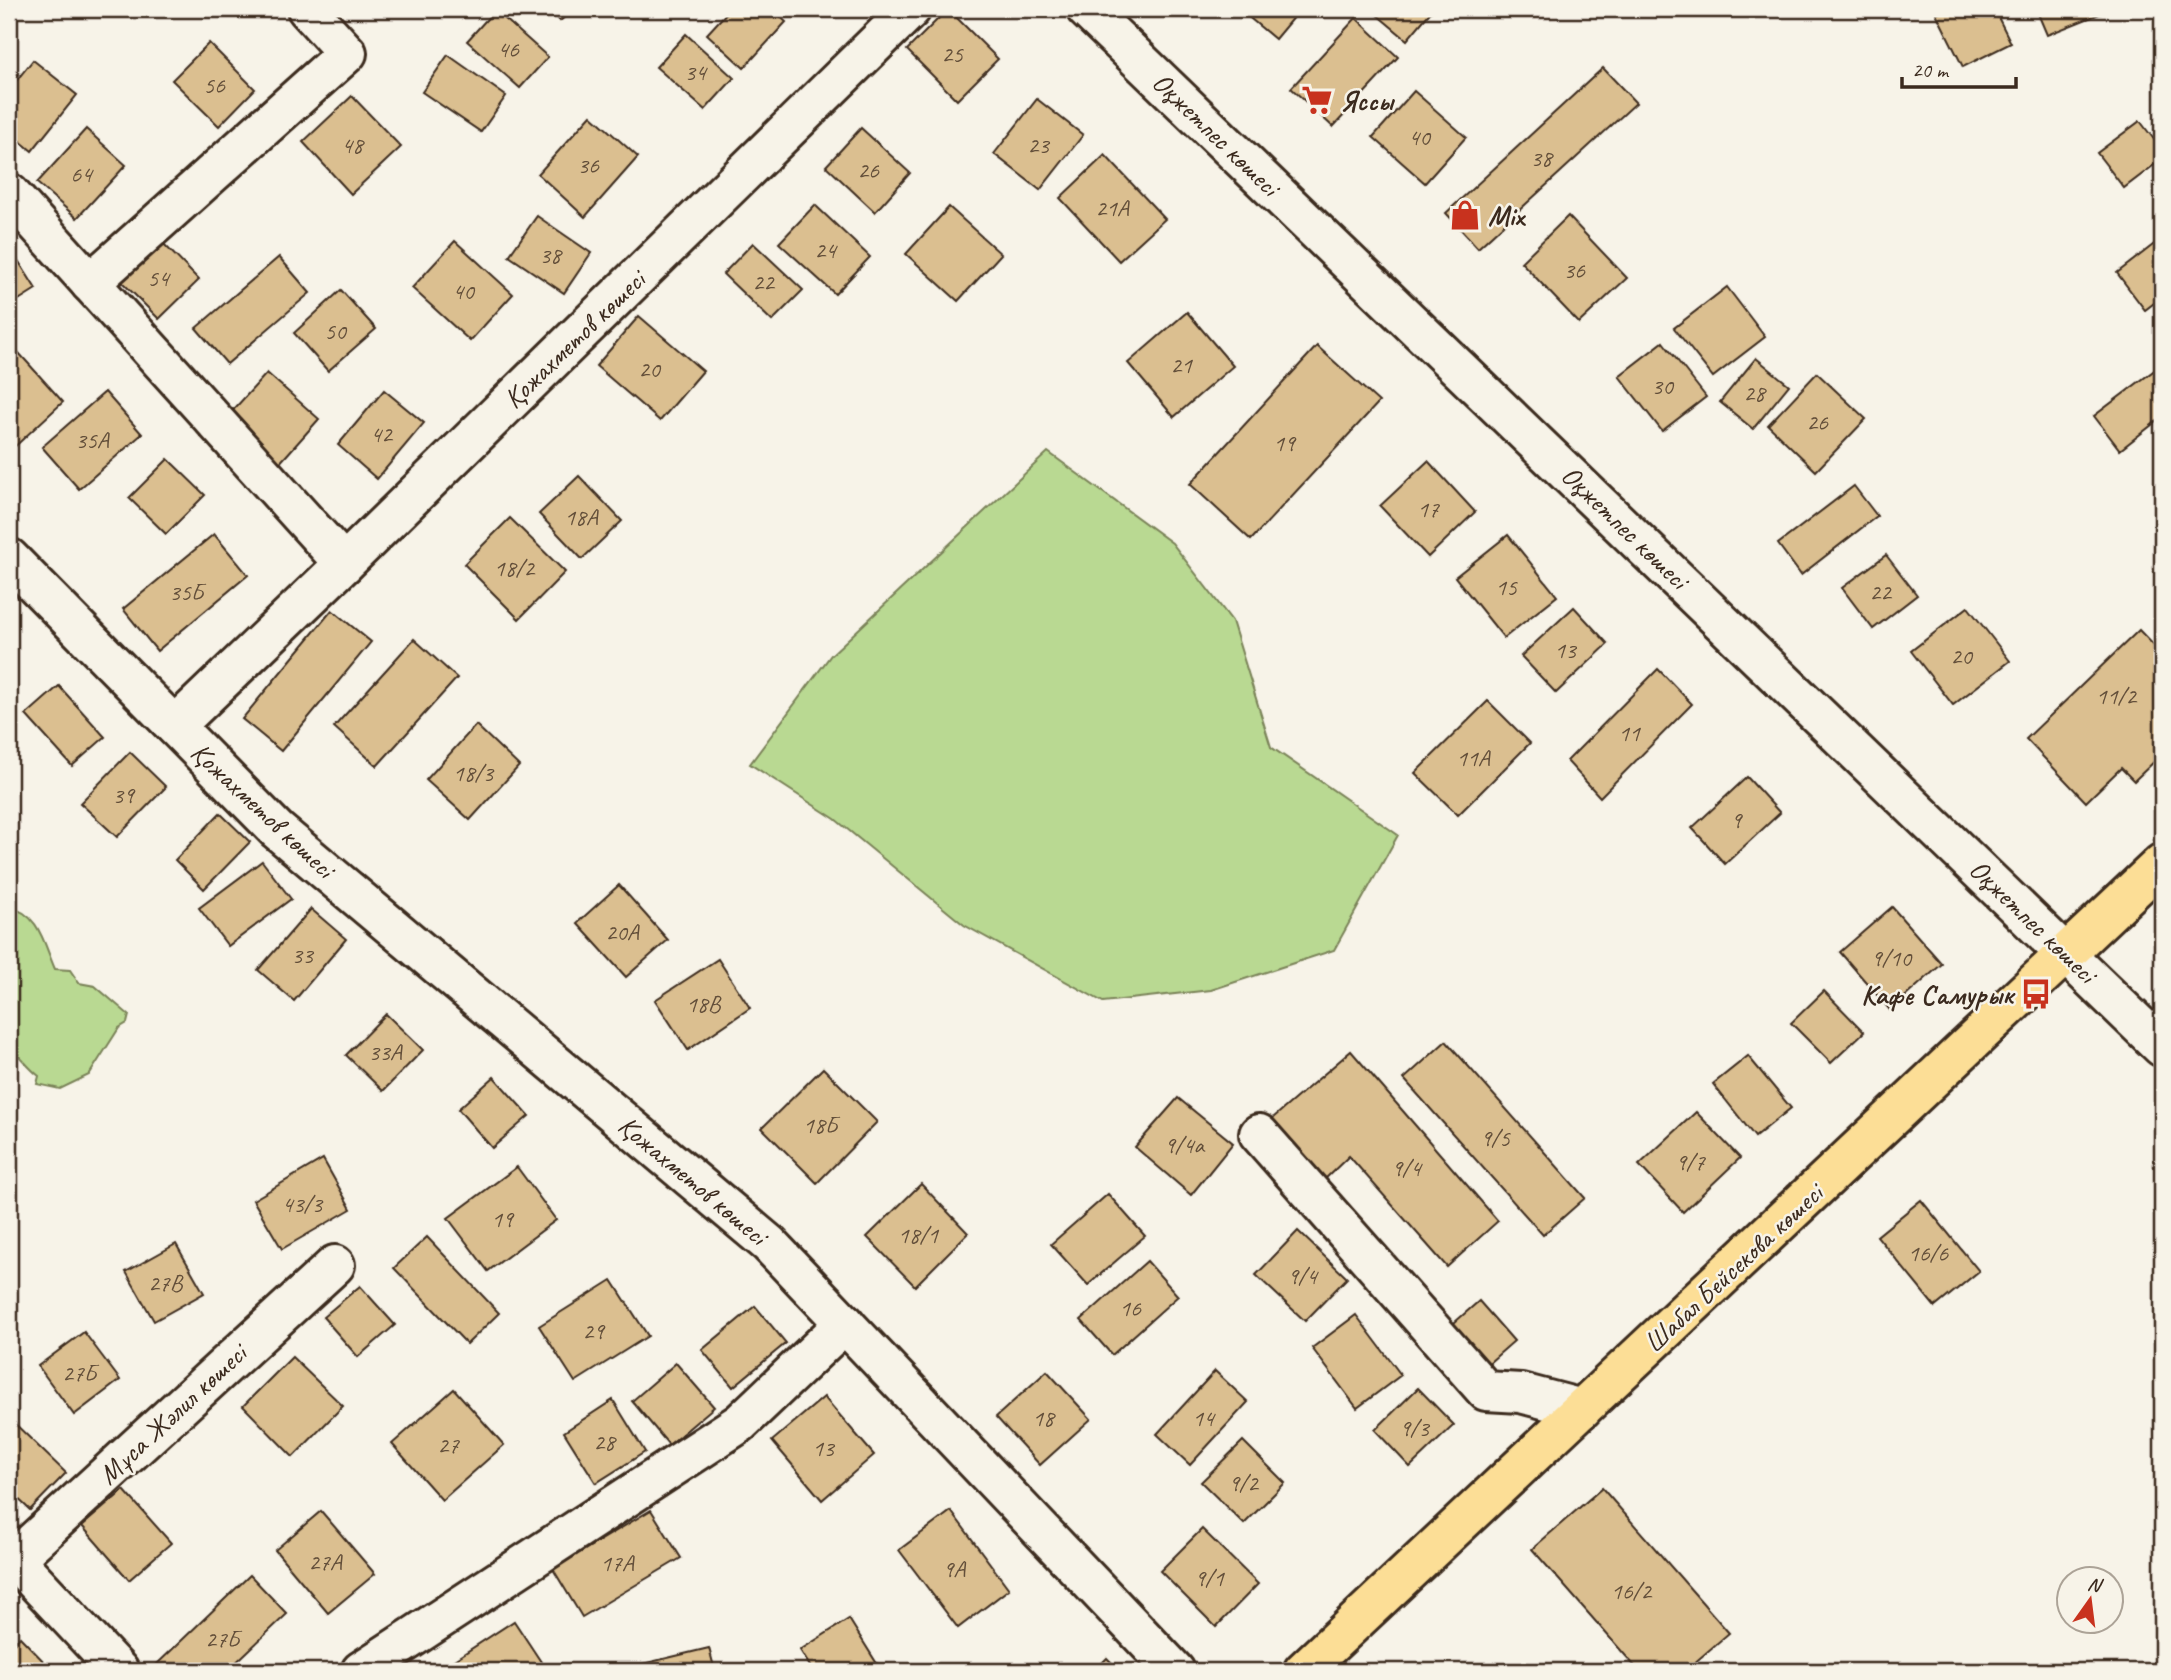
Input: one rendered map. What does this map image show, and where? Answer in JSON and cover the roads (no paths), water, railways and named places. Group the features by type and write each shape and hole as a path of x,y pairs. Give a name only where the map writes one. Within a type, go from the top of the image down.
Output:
{"main road":[{"name":"Шабал Бейсекова көшесі","path":"1303,1671 2162,863"}],"street":[{"path":"90,283 347,53 307,9"},
{"name":"Қожахметов көшесі","path":"175,726 911,9"},
{"name":"Оқжетпес көшесі","path":"1086,9 2162,1047"},
{"path":"9,193 344,564"},
{"name":"Қожахметов көшесі","path":"9,558 277,830 769,1244 1175,1671"},
{"path":"1259,1134 1486,1391 1521,1393 1582,1409"},
{"name":"Мұса Жәлил көшесі","path":"11,1562 335,1265"},
{"path":"361,1671 740,1423 845,1323"},
{"path":"11,1562 119,1671"}],"place":[{"name":"Яссы","path":"1317,100"},
{"name":"Mix","path":"1465,215"},
{"name":"Кафе Самурык","path":"2036,994"}]}
